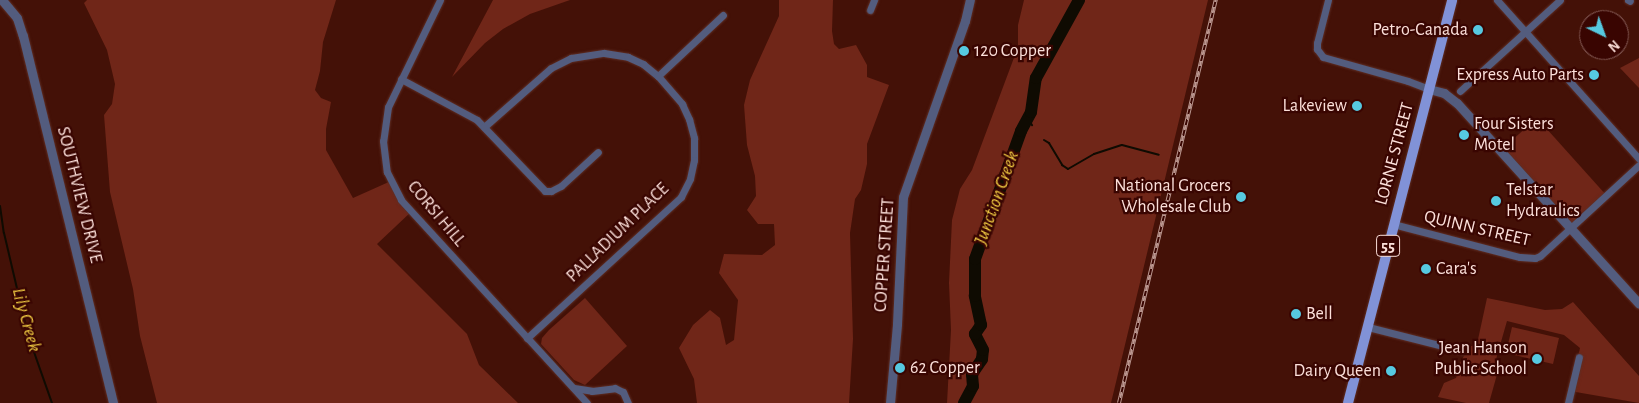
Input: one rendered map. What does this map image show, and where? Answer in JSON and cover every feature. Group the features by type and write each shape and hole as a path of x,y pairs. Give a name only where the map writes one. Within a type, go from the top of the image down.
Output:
{"main road":[{"name":"LORNE STREET","path":"1348,403 1452,0"}],"street":[{"name":"SOUTHVIEW DRIVE","path":"2,0 14,12 20,24 113,403"},
{"name":"CORSI HILL","path":"440,0 388,107 383,132 385,161 394,187 405,204 587,403"},
{"path":"870,10 874,0"},
{"name":"COPPER STREET","path":"890,403 897,324 903,197 965,21 970,0"},
{"path":"1328,0 1316,43 1317,49 1323,57 1444,93 1457,102 1639,304"},
{"path":"1497,0 1639,159"},
{"path":"1460,91 1560,0"},
{"path":"658,76 723,14"},
{"name":"PALLADIUM PLACE","path":"484,126 551,68 571,58 594,53 613,54 636,61 658,76 682,104 689,119 694,138 694,160 690,179 680,198 527,338"},
{"path":"401,79 460,109 484,126 544,191 550,191 560,186 598,152"},
{"name":"QUINN STREET","path":"1393,224 1529,258 1540,256 1639,165"},
{"path":"1368,327 1463,351"},
{"path":"1568,403 1578,357"},
{"path":"571,387 592,391 615,388 623,392 628,403"}],"shaded area":[{"path":"87,0 336,0 323,42 320,71 315,90 321,98 331,102 326,129 326,150 353,198 391,181 412,211 377,244 467,334 479,365 518,403 157,403 140,336 133,289 110,192 104,115 112,104 115,84 107,50 84,3"},
{"path":"493,0 570,0 530,14 503,29 485,43 452,77"},
{"path":"779,0 833,0 832,31 834,44 839,49 856,45 867,65 867,77 889,85 867,144 867,164 861,190 855,199 850,233 853,339 849,403 697,403 694,379 679,348 693,325 710,310 720,318 726,345 734,340 738,300 719,273 724,254 762,255 775,245 774,224 758,224 747,210 756,196 755,176 747,145 744,105 750,80 779,16"},
{"path":"1024,0 1208,0 1111,403 947,403 951,330 949,283 952,220 960,189 972,170 1018,47 1018,25"},
{"path":"1639,58 1639,88 1620,68"},
{"path":"1537,118 1607,196 1572,228 1501,150"},
{"path":"585,298 627,346 585,385 574,380 541,344 542,338 549,330"},
{"path":"1487,298 1545,310 1562,309 1573,302 1639,376 1639,403 1570,391 1580,348 1564,335 1507,321 1493,370 1498,371 1489,403 1466,403 1438,397 1444,383 1456,378 1460,363 1469,347 1477,344"},
{"path":"1512,327 1559,338 1553,364 1506,353"}],"waterway":[{"name":"Junction Creek","path":"964,403 973,386 972,374 982,359 983,350 975,334 981,325 975,296 975,259 1021,131 1031,112 1036,78 1079,0"},
{"path":"1029,120 1032,125"},
{"path":"1044,140 1049,143 1062,165 1068,169 1094,154 1122,145 1159,155"},
{"name":"Lily Creek","path":"0,206 4,233 28,335 52,403"}],"railway":[{"path":"1119,403 1216,0"}],"place":[{"name":"Petro-Canada","path":"1478,30"},
{"name":"120 Copper","path":"964,51"},
{"name":"Express Auto Parts","path":"1594,75"},
{"name":"Lakeview","path":"1357,106"},
{"name":"Four Sisters Motel","path":"1464,135"},
{"name":"National Grocers Wholesale Club","path":"1241,197"},
{"name":"Telstar Hydraulics","path":"1496,201"},
{"name":"Cara's","path":"1426,269"},
{"name":"Bell","path":"1296,314"},
{"name":"Jean Hanson Public School","path":"1537,359"},
{"name":"62 Copper","path":"900,368"},
{"name":"Dairy Queen","path":"1391,371"}]}
